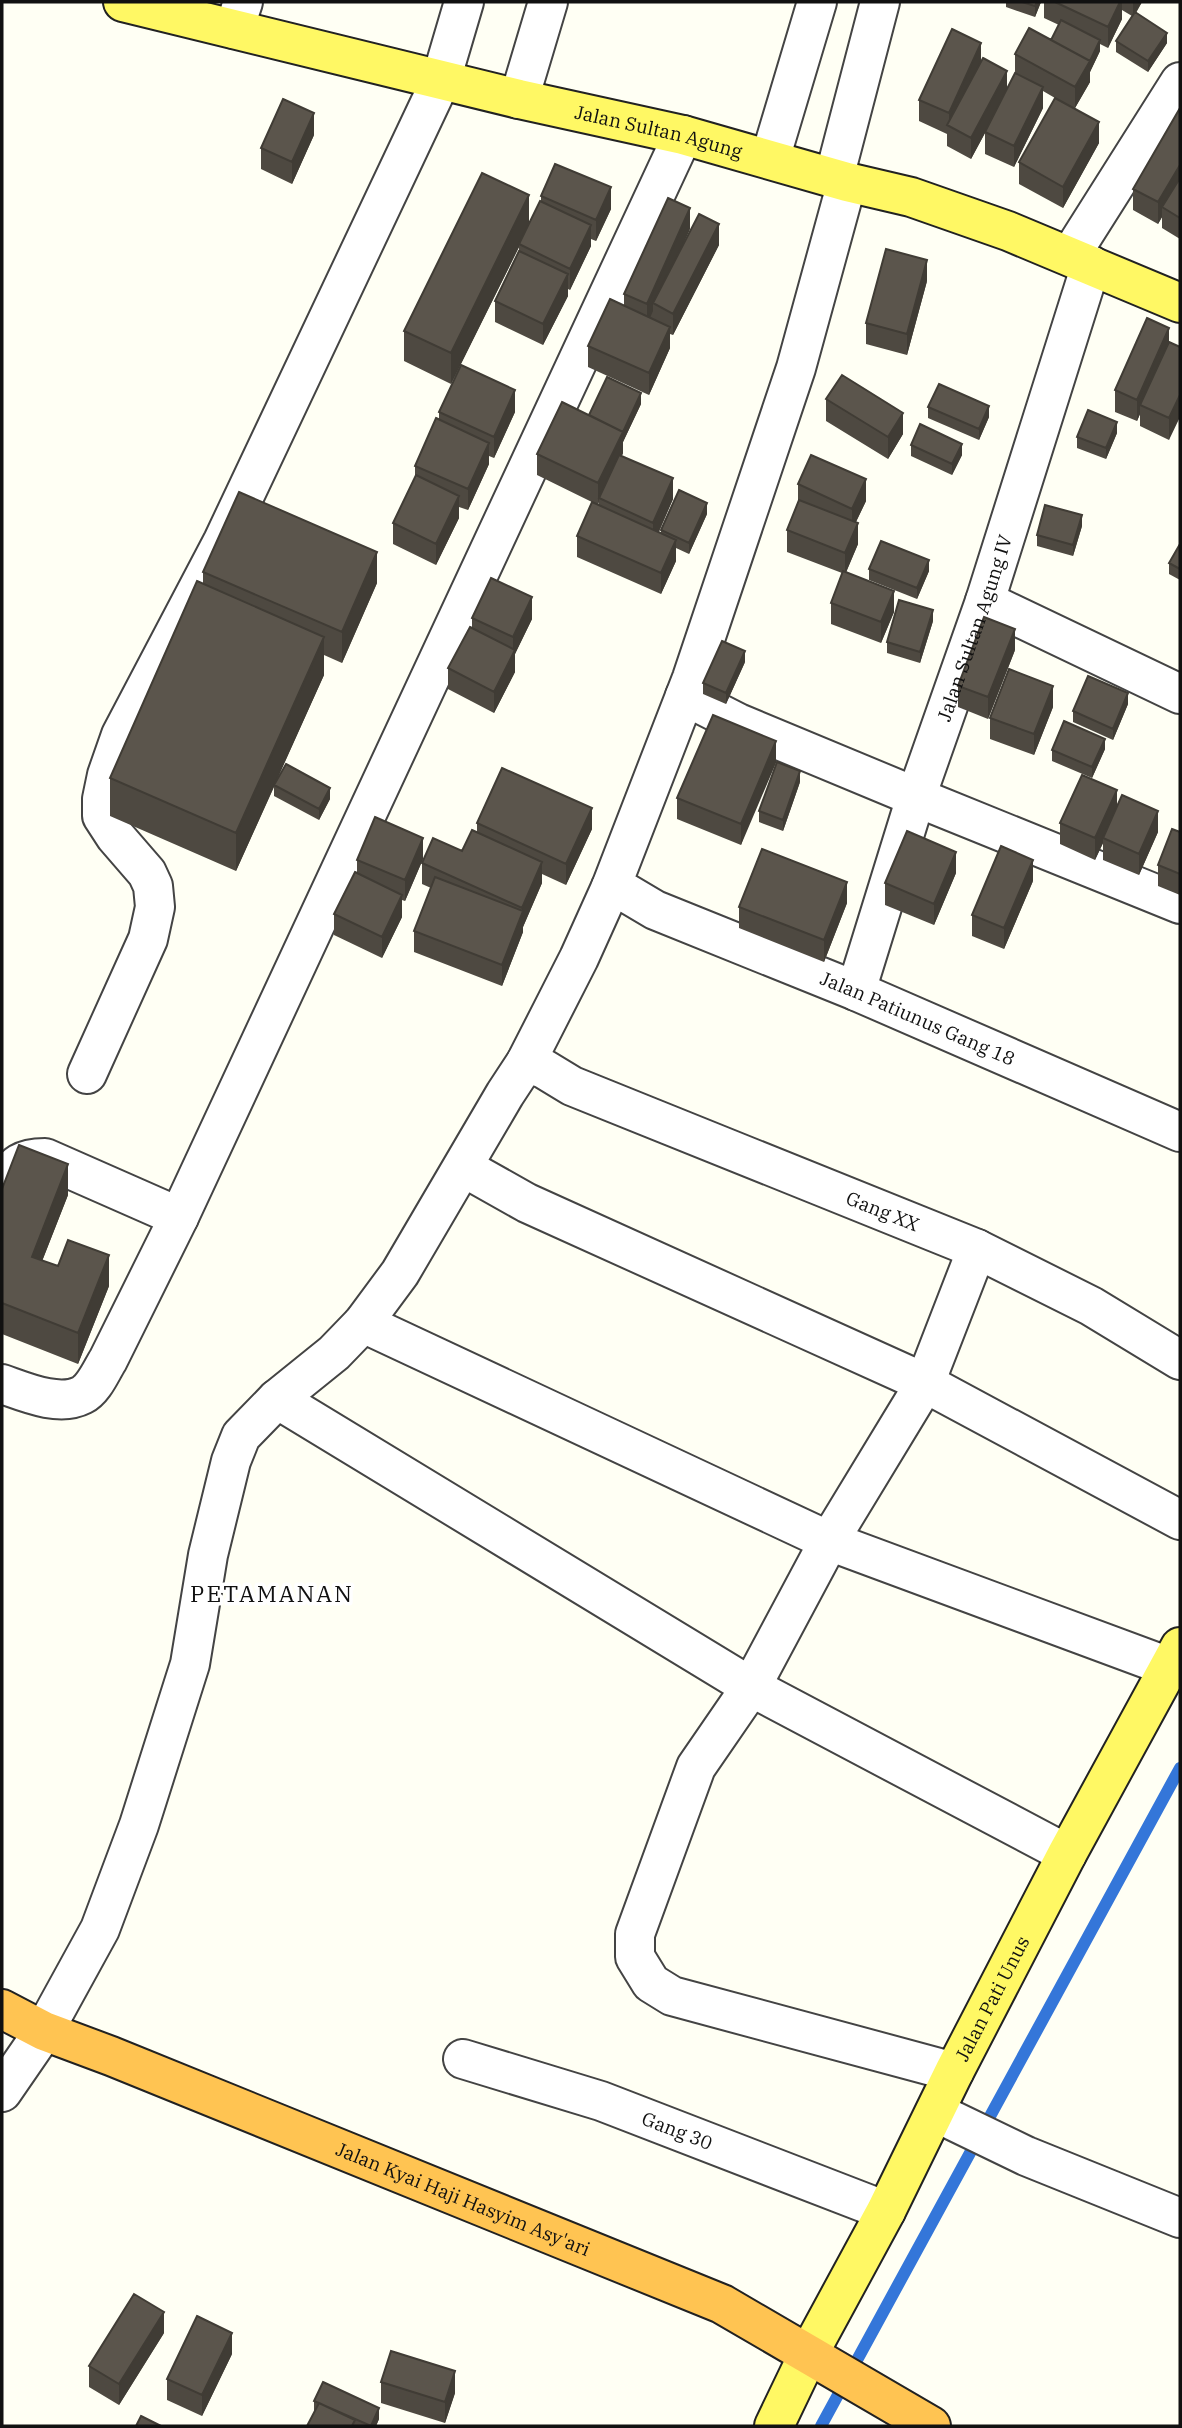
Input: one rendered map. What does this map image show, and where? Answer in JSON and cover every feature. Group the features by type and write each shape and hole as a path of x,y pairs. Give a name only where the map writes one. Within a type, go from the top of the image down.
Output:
{"highway":[{"name":"Jalan Kyai Haji Hasyim Asy'ari","path":"2,2009 44,2031 722,2304 931,2426"}],"main road":[{"name":"Jalan Sultan Agung","path":"123,2 239,15 441,79 683,135 769,159 1008,231 1180,303"},
{"name":"Jalan Pati Unus","path":"774,2426 817,2359 954,2072 1067,1854 1175,1657"}],"street":[{"path":"87,1074 148,939 155,907 153,886 147,873 115,836 102,816 107,775 121,735 223,541 441,79 464,2"},
{"path":"519,99 548,2"},
{"path":"769,159 817,2"},
{"path":"2,2092 44,2031 100,1929 139,1825 190,1664 208,1555 231,1461 241,1436 277,1399 334,1353 363,1323 476,1174 505,1094 548,1072 579,958 631,897 796,368 867,187 880,2"},
{"name":"Jalan Sultan Agung IV","path":"856,990 916,797 985,601 1081,261 1180,82"},
{"path":"2,1384 38,1396 68,1399 84,1395 108,1360 179,1217 683,135"},
{"path":"985,601 1180,694"},
{"path":"694,701 738,723 1180,904"},
{"name":"Jalan Patiunus Gang 18","path":"631,897 856,990 1180,1132"},
{"name":"Gang XX","path":"548,1072 977,1249 1091,1306 1180,1360"},
{"path":"2,1182 13,1167 29,1158 45,1158 179,1217"},
{"path":"476,1174 527,1203 925,1383 1180,1520"},
{"path":"954,2072 671,1996 651,1983 635,1957 635,1934 696,1767 751,1687 829,1541 925,1383 977,1249"},
{"path":"363,1323 829,1541 1175,1657"},
{"path":"277,1399 751,1687 1067,1854"},
{"name":"Gang 30","path":"463,2059 601,2101 886,2211"},
{"path":"935,2112 1026,2156 1180,2218"}],"building":[{"path":"1055,2 1120,2 1108,27"},
{"path":"1135,12 1167,33 1148,61 1116,41"},
{"path":"1061,20 1100,40 1090,61 1051,40"},
{"path":"1029,28 1090,61 1075,87 1015,54"},
{"path":"952,29 981,43 949,113 919,100"},
{"path":"983,58 1007,71 971,138 947,125"},
{"path":"1015,73 1043,87 1014,146 985,132"},
{"path":"1055,98 1099,122 1063,187 1019,162"},
{"path":"283,99 314,113 292,162 261,148"},
{"path":"1180,108 1180,165 1158,202 1133,189"},
{"path":"555,164 611,187 596,220 541,196"},
{"path":"482,173 529,195 451,353 404,331"},
{"path":"1180,178 1180,218 1162,207"},
{"path":"668,198 690,208 647,304 624,294"},
{"path":"540,201 591,225 570,269 519,244"},
{"path":"699,214 719,224 673,314 653,303"},
{"path":"886,249 927,260 907,334 866,323"},
{"path":"519,251 568,274 543,324 495,301"},
{"path":"610,299 670,327 649,373 588,346"},
{"path":"1147,318 1169,328 1137,400 1115,390"},
{"path":"1169,342 1180,347 1180,395 1169,418 1140,405"},
{"path":"461,365 515,390 494,437 439,412"},
{"path":"842,375 903,413 888,437 826,399"},
{"path":"607,377 641,393 623,432 589,415"},
{"path":"939,384 989,406 979,429 928,407"},
{"path":"562,402 623,432 598,483 537,454"},
{"path":"1088,410 1117,422 1106,448 1077,437"},
{"path":"436,418 489,443 468,489 415,466"},
{"path":"920,424 962,444 952,464 911,445"},
{"path":"619,455 673,478 653,523 599,498"},
{"path":"811,455 866,479 852,509 798,484"},
{"path":"416,475 459,496 436,544 393,523"},
{"path":"679,490 707,503 689,543 661,530"},
{"path":"239,492 377,552 342,632 203,572"},
{"path":"799,500 858,523 845,553 787,530"},
{"path":"592,502 676,540 661,573 577,536"},
{"path":"1045,505 1082,515 1073,545 1037,535"},
{"path":"881,541 929,560 917,588 869,569"},
{"path":"1180,544 1180,569 1169,563"},
{"path":"843,571 894,591 881,622 831,603"},
{"path":"491,578 532,597 513,637 472,618"},
{"path":"197,581 324,637 236,833 110,778"},
{"path":"899,600 933,610 920,652 887,642"},
{"path":"984,617 1015,629 988,697 958,686"},
{"path":"470,627 515,650 494,692 448,668"},
{"path":"722,641 745,651 726,693 703,683"},
{"path":"1009,669 1053,686 1034,734 990,718"},
{"path":"1088,676 1128,693 1113,729 1073,711"},
{"path":"713,715 776,741 741,824 677,798"},
{"path":"1064,721 1105,739 1092,767 1052,750"},
{"path":"777,762 800,771 783,820 759,811"},
{"path":"286,764 330,788 319,809 274,785"},
{"path":"502,768 592,808 566,864 477,823"},
{"path":"1082,775 1117,790 1095,838 1060,823"},
{"path":"1122,795 1158,811 1139,854 1103,838"},
{"path":"375,817 423,838 405,880 357,860"},
{"path":"1172,829 1180,832 1180,874 1158,865"},
{"path":"472,830 542,862 522,908 422,863 433,838 462,851"},
{"path":"907,831 956,852 934,904 885,883"},
{"path":"1001,846 1033,860 1004,928 972,915"},
{"path":"762,849 847,882 824,940 739,907"},
{"path":"355,872 402,895 382,937 334,914"},
{"path":"435,877 523,911 502,965 414,931"},
{"path":"19,1145 68,1164 32,1257 58,1266 68,1240 109,1255 78,1333 2,1303 2,1189"},
{"path":"134,2294 164,2312 119,2384 89,2366"},
{"path":"197,2316 232,2333 202,2395 167,2379"},
{"path":"391,2351 455,2371 445,2402 381,2382"},
{"path":"323,2382 379,2408 371,2426 314,2401"},
{"path":"319,2403 355,2420 352,2426 307,2426"},
{"path":"141,2416 161,2426 136,2426"}],"waterway":[{"path":"821,2426 1180,1768"}],"district":[{"name":"PETAMANAN","path":"272,1593"}]}
